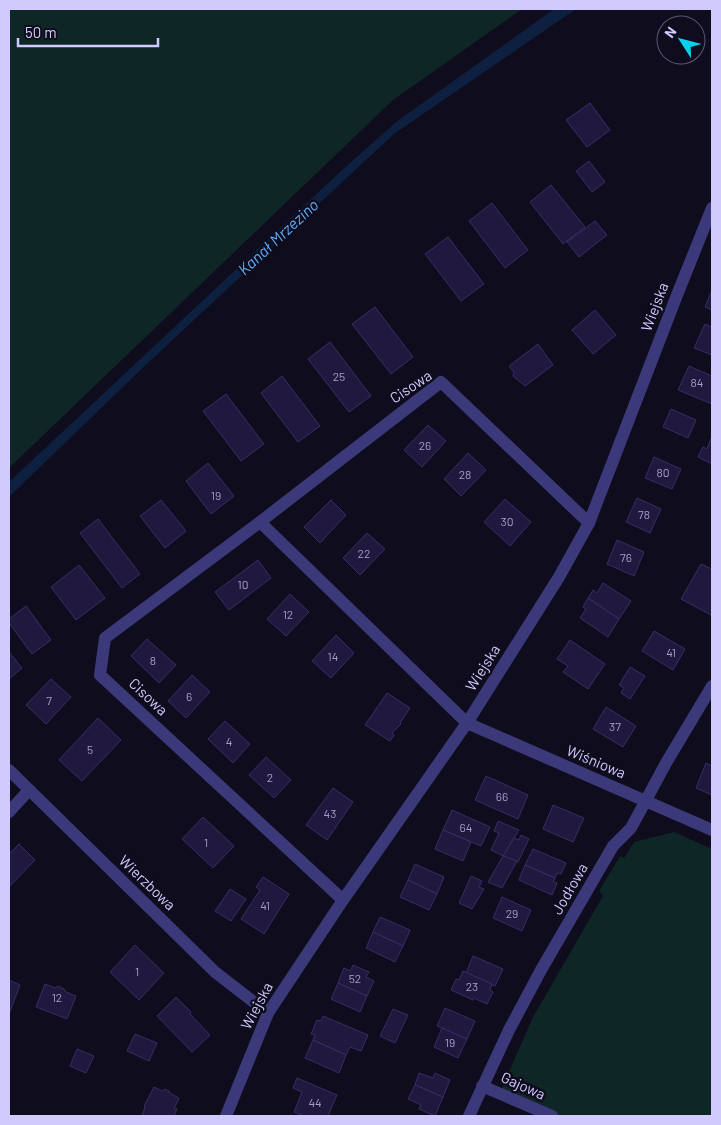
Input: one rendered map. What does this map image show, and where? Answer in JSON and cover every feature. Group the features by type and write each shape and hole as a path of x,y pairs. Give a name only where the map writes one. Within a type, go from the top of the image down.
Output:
{"street":[{"name":"Wiejska","path":"226,1116 268,1013 343,900 467,723 559,577 589,523 712,208"},
{"name":"Cisowa","path":"343,900 100,675 105,638 442,382 589,523"},
{"path":"260,522 467,723"},
{"name":"Jodłowa","path":"469,1116 509,1030 541,970 613,846 631,828 666,763 712,686"},
{"name":"Wiśniowa","path":"467,723 712,830"},
{"name":"Wierzbowa","path":"9,770 215,972 268,1013"},
{"path":"9,812 29,790"},
{"name":"Gajowa","path":"482,1086 552,1116"}],"green space":[{"path":"9,9 522,9 393,100 9,468"},
{"path":"674,832 712,849 712,1116 558,1116 501,1090 533,1017 603,896 599,891 620,856 624,858 634,842"}],"water":[{"name":"Kanał Mrzezino","path":"554,9 576,9 394,134 151,360 9,497 9,482 341,171 396,122"}],"building":[{"path":"590,103 610,130 587,147 566,120"},
{"path":"589,161 605,182 592,192 576,171"},
{"path":"551,185 585,227 563,244 530,202"},
{"path":"492,203 528,250 505,268 469,221"},
{"path":"595,221 607,235 579,257 567,242"},
{"path":"448,237 484,284 461,301 425,254"},
{"path":"712,290 712,310 705,307"},
{"path":"375,307 413,357 391,374 352,324"},
{"path":"595,310 616,335 593,354 572,330"},
{"path":"705,324 712,327 712,355 694,348"},
{"path":"330,342 371,396 349,412 308,359"},
{"path":"538,344 553,365 525,386 513,376 514,372 509,366"},
{"path":"689,366 712,376 712,404 678,390"},
{"path":"282,376 320,426 298,442 261,393"},
{"path":"226,394 264,444 241,461 203,411"},
{"path":"671,409 696,420 688,438 663,427"},
{"path":"428,425 446,441 422,467 404,450"},
{"path":"712,436 712,464 698,457 703,447 707,449"},
{"path":"468,453 486,470 461,496 444,479"},
{"path":"654,457 681,469 672,489 645,478"},
{"path":"208,463 234,496 211,514 186,481"},
{"path":"637,498 661,509 650,533 626,522"},
{"path":"505,499 531,522 510,546 484,522"},
{"path":"161,500 186,531 165,548 140,516"},
{"path":"331,500 346,515 320,543 304,527"},
{"path":"98,519 140,574 122,588 80,533"},
{"path":"367,533 385,549 360,575 343,558"},
{"path":"617,540 644,552 634,576 607,564"},
{"path":"258,560 271,578 229,610 215,592"},
{"path":"701,564 712,569 711,615 681,599"},
{"path":"79,565 105,598 76,620 51,587"},
{"path":"603,583 631,601 619,619 588,598 593,590 597,593"},
{"path":"290,594 309,612 286,636 267,619"},
{"path":"588,598 619,619 608,637 580,618 586,609 583,607"},
{"path":"26,606 51,640 32,654 9,623 9,619"},
{"path":"654,631 685,649 673,670 642,651"},
{"path":"336,635 354,653 331,678 312,661"},
{"path":"147,639 176,665 159,683 131,656"},
{"path":"570,640 605,664 588,689 563,672 568,666 557,659"},
{"path":"9,652 22,668 9,679"},
{"path":"630,667 645,676 630,699 621,693 624,688 619,685"},
{"path":"192,675 210,692 186,718 168,701"},
{"path":"51,679 71,697 46,724 26,705"},
{"path":"387,693 410,708 401,724 392,733 394,735 390,741 365,725"},
{"path":"606,707 636,726 623,747 593,729"},
{"path":"98,718 121,740 82,781 59,760"},
{"path":"225,721 250,744 233,763 208,739"},
{"path":"266,757 291,780 274,798 249,775"},
{"path":"706,763 712,766 712,795 696,788"},
{"path":"486,776 528,795 518,819 475,800"},
{"path":"333,788 353,802 327,840 306,825"},
{"path":"553,805 584,818 573,842 543,829"},
{"path":"452,810 490,827 481,846 443,830"},
{"path":"203,817 234,846 213,868 182,839"},
{"path":"498,821 519,830 503,856 491,850 499,833 494,831"},
{"path":"443,830 471,842 463,861 435,849"},
{"path":"521,835 529,839 518,862 503,856 514,838 519,840"},
{"path":"19,844 35,860 9,887 9,854"},
{"path":"533,849 566,863 561,874 557,873 555,878 525,865"},
{"path":"503,856 517,861 502,888 488,882"},
{"path":"415,864 444,877 437,894 408,880"},
{"path":"525,865 555,878 553,882 557,883 552,895 519,880"},
{"path":"471,876 482,881 479,887 484,889 472,909 459,903"},
{"path":"263,877 289,894 264,934 241,919 260,890 256,887"},
{"path":"408,880 437,894 429,910 400,897"},
{"path":"230,889 246,899 231,921 215,911"},
{"path":"502,897 531,910 522,931 493,918"},
{"path":"380,917 410,930 403,946 373,932"},
{"path":"373,932 403,946 395,962 366,948"},
{"path":"135,945 164,973 139,1000 110,972"},
{"path":"473,956 503,969 495,986 466,973"},
{"path":"353,965 369,972 366,977 374,981 367,996 338,983 344,968 350,971"},
{"path":"463,971 492,984 490,990 493,992 487,1004 451,990 456,979 459,980"},
{"path":"9,980 20,985 9,1014"},
{"path":"338,983 367,996 360,1012 331,999"},
{"path":"45,984 55,988 58,986 76,996 67,1019 36,1007"},
{"path":"176,997 210,1035 192,1052 157,1016"},
{"path":"445,1008 475,1021 467,1039 437,1026"},
{"path":"393,1009 408,1015 395,1043 380,1036"},
{"path":"323,1016 368,1035 361,1051 350,1047 346,1055 313,1040 315,1035 311,1034 317,1020 321,1021"},
{"path":"442,1028 467,1039 458,1058 434,1047"},
{"path":"135,1034 157,1043 149,1061 127,1051"},
{"path":"313,1040 346,1055 339,1073 305,1058"},
{"path":"77,1049 94,1056 86,1073 70,1066"},
{"path":"419,1073 433,1078 435,1073 450,1080 443,1097 415,1085"},
{"path":"297,1078 337,1095 328,1116 304,1116 294,1112 302,1092 293,1088"},
{"path":"415,1085 443,1097 435,1116 419,1109 421,1105 408,1099"},
{"path":"154,1087 162,1091 165,1089 179,1098 174,1109 177,1109 174,1116 142,1116 144,1106"}]}
